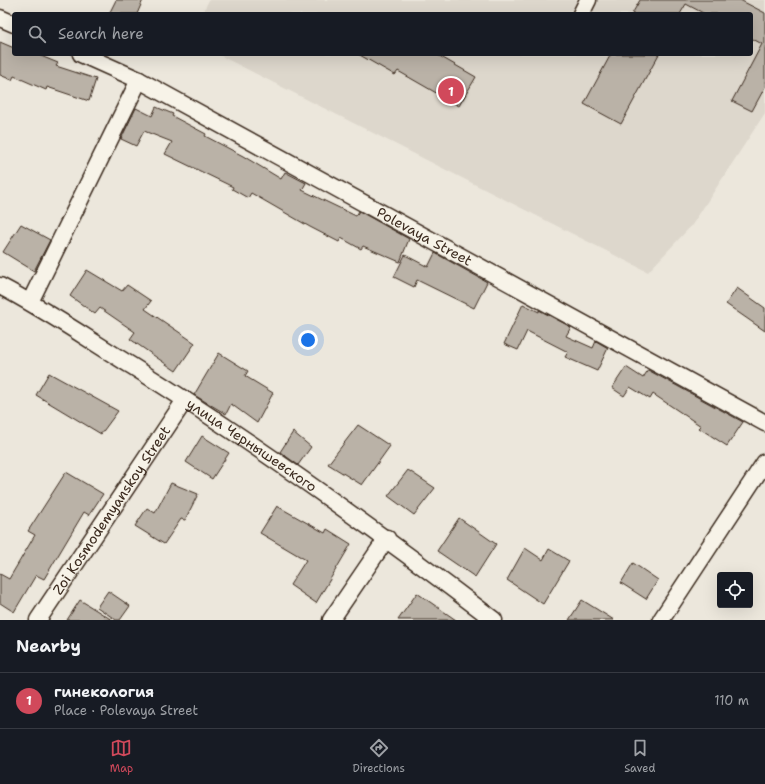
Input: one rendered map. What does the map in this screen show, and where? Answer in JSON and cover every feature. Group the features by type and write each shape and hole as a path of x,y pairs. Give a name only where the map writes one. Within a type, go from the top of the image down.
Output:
{"street":[{"path":"582,12 588,0"},
{"path":"0,18 12,23"},
{"name":"Polevaya Street","path":"85,56 139,80 765,423"},
{"path":"30,302 139,80"},
{"name":"улица Чернышевского","path":"0,286 30,302 185,400 387,538 494,620"},
{"name":"Zoi Kosmodemyanskoy Street","path":"38,620 185,400"},
{"path":"661,620 765,462"},
{"path":"331,620 387,538"}],"shaded area":[{"path":"209,0 765,0 765,113 692,225 648,272 221,56 753,56 753,12 203,12"}],"building":[{"path":"116,0 143,0 138,12 110,12"},
{"path":"640,0 740,0 765,13 765,87 752,111 732,101 762,44 753,39 753,12 701,12 686,4 681,12 633,12"},
{"path":"0,42 12,47 12,56 41,56 58,63 56,66 96,79 89,101 47,87 46,90 14,76 12,80 0,75"},
{"path":"362,56 439,56 476,77 459,106 398,71 395,75"},
{"path":"610,56 658,56 621,124 584,104"},
{"path":"156,107 173,114 172,116 206,134 205,136 243,156 281,179 285,172 306,183 302,190 356,216 359,211 409,239 400,262 363,246 361,249 341,238 339,242 251,193 248,198 232,189 233,187 165,154 172,142 144,131 136,146 121,139 136,108 152,116"},
{"path":"21,224 50,240 34,271 3,252"},
{"path":"435,253 487,282 474,308 417,280 414,287 394,277 405,255 428,267"},
{"path":"87,270 122,291 127,285 151,301 145,309 195,343 176,371 130,339 135,332 100,308 95,314 70,296"},
{"path":"737,288 765,308 765,331 726,304"},
{"path":"523,304 539,312 539,310 571,327 566,336 593,348 596,341 608,348 597,371 565,357 568,352 527,331 518,350 504,344"},
{"path":"219,353 248,371 245,376 273,393 257,423 231,404 226,414 194,395"},
{"path":"626,367 643,378 648,370 743,422 727,446 699,428 701,426 653,394 650,399 630,387 624,396 612,388"},
{"path":"49,373 118,411 101,434 36,395"},
{"path":"358,425 390,446 362,485 328,464"},
{"path":"293,432 311,447 298,465 280,452"},
{"path":"202,436 229,453 212,479 186,462"},
{"path":"408,470 435,488 414,515 388,496"},
{"path":"66,472 103,494 89,515 84,512 44,579 36,575 14,612 0,603 0,574 9,579 35,535 28,531"},
{"path":"171,483 198,494 185,520 181,519 164,544 135,526 147,508 155,513"},
{"path":"277,506 325,533 327,529 351,544 316,603 290,585 306,560 260,533"},
{"path":"459,518 496,544 475,577 437,551"},
{"path":"525,548 543,560 549,549 569,561 543,604 507,580"},
{"path":"633,563 658,580 646,599 621,583"},
{"path":"108,591 130,606 120,620 116,620 97,607"},
{"path":"417,593 456,620 398,620"},
{"path":"80,600 112,620 67,620"},
{"path":"582,600 614,620 569,620"}],"place":[{"name":"гинекология","path":"451,91"}]}
